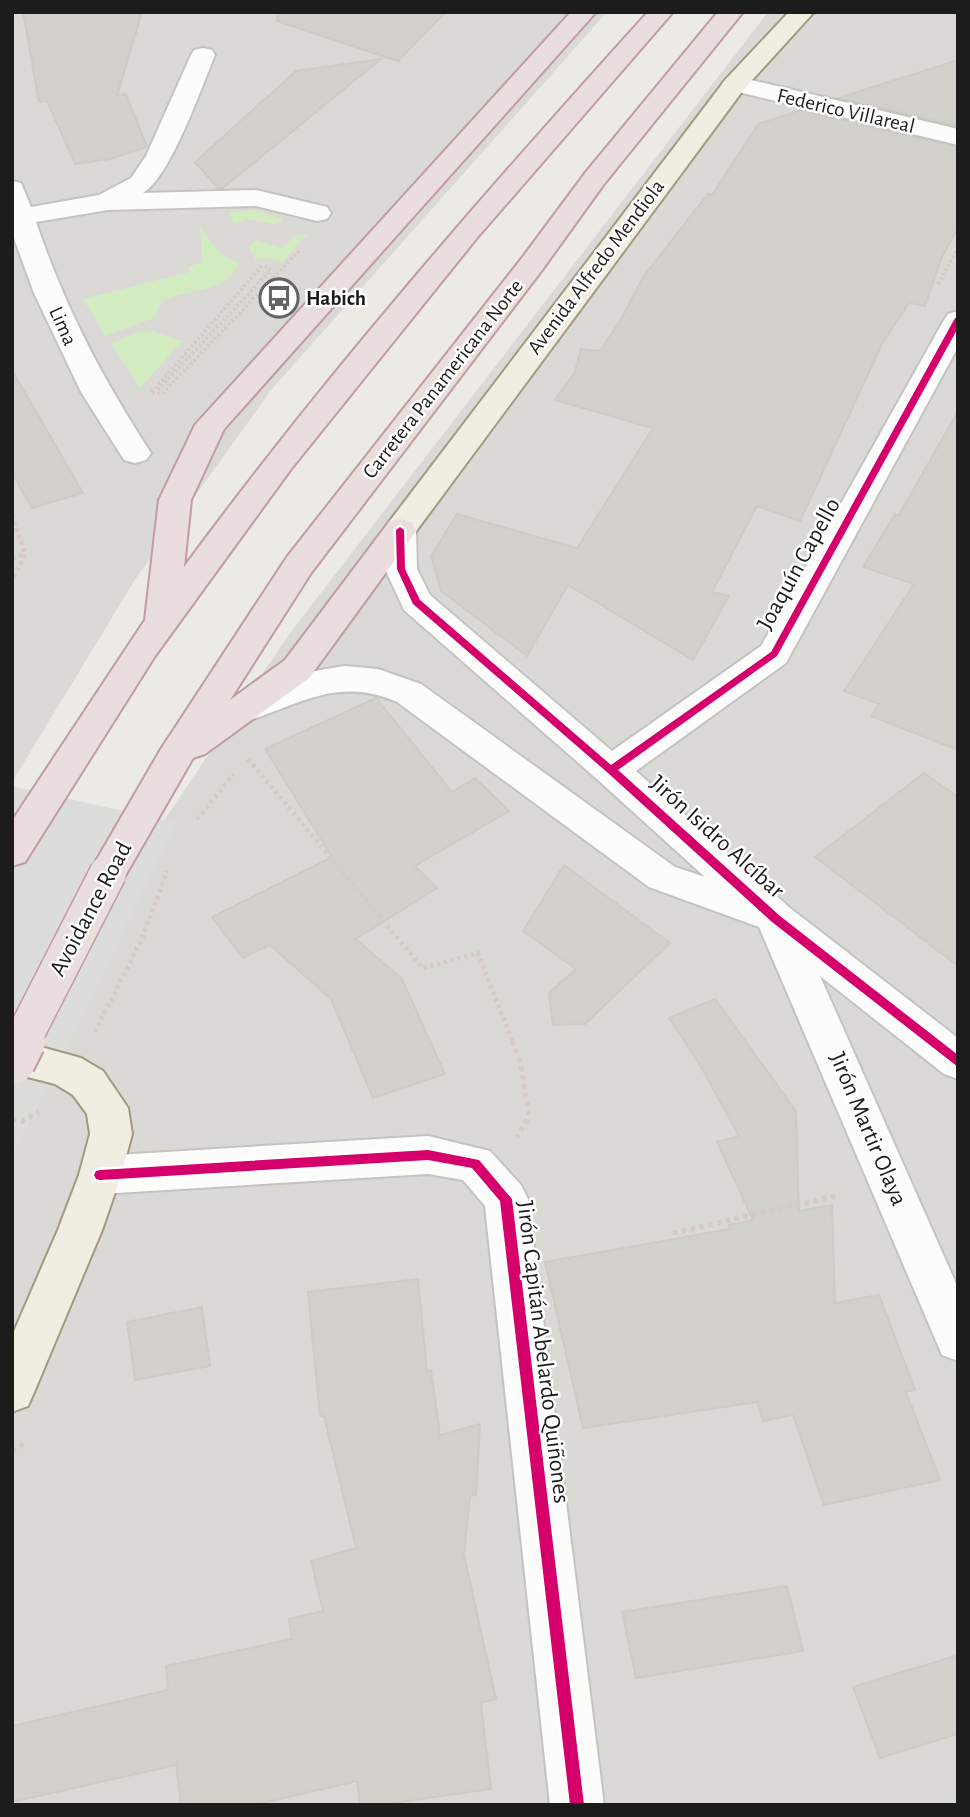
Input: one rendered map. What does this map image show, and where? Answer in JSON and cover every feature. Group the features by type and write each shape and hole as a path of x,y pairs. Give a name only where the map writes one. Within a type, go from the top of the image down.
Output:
{"highway":[{"path":"161,621 175,500 210,425 584,12"},
{"path":"12,852 161,621 272,472 539,147 661,12"},
{"name":"Carretera Panamericana Norte","path":"174,758 299,565 532,264 595,178 731,12"},
{"path":"174,758 297,669 400,530"},
{"name":"Avoidance Road","path":"12,1059 107,873 174,758"}],"main road":[{"name":"Avenida Alfredo Mendiola","path":"400,530 735,84 802,12"},
{"path":"12,1059 72,1073 88,1083 103,1101 110,1118 111,1134 100,1175 12,1390"}],"street":[{"path":"107,202 140,184 152,166 203,55"},
{"name":"Federico Villareal","path":"735,84 958,137"},
{"name":"Lima","path":"12,189 20,217 69,341 115,425 135,453"},
{"path":"20,217 107,202 256,198 317,213"},
{"name":"Joaquín Capello","path":"611,769 774,654 958,320"},
{"name":"Jirón Isidro Alcíbar","path":"400,530 401,569 416,602 611,769 776,919 958,1062"},
{"name":"Jirón Isidro Alcíbar","path":"230,718 307,686 346,678 378,680 409,694 662,877 776,919"},
{"name":"Jirón Martir Olaya","path":"776,919 958,1340"},
{"name":"Jirón Capitán Abelardo Quiñones","path":"100,1175 428,1155 475,1164 506,1199 577,1805"}],"path":[{"path":"158,390 271,270 269,267 261,267 151,393 163,393 305,244"},
{"path":"12,514 25,554 12,581"},
{"path":"12,558 25,554"},
{"path":"230,718 423,968 478,953 520,1061 529,1116 509,1152 489,1179"},
{"path":"95,1032 141,941 169,867"},
{"path":"673,1233 892,1183"}],"shaded area":[{"path":"12,12 607,12 272,389 136,578 12,782"},
{"path":"768,12 958,12 958,1805 12,1805 12,1126 151,840 287,637"}],"green space":[{"path":"254,210 283,219 277,225 249,219 234,224 229,212"},
{"path":"200,226 218,251 239,264 233,273 226,280 206,289 164,300 154,318 105,336 83,299 190,272 188,267 202,262"},
{"path":"308,234 282,262 263,258 256,260 248,247 255,240 282,248 296,235"},
{"path":"152,331 182,341 140,388 110,343"}],"pier":[{"path":"12,786 177,823 12,1158"}],"building":[{"path":"23,12 142,12 117,96 126,94 147,147 110,159 75,164 47,101 39,102"},
{"path":"278,12 446,12 398,61 277,21"},
{"path":"381,59 223,188 218,188 195,162 296,71"},
{"path":"958,60 958,126 838,98"},
{"path":"801,110 958,147 958,227 941,259 925,306 909,303 882,344 800,521 757,506 712,592 729,596 693,660 568,585 527,656 441,591 431,556 457,514 577,548 653,428 555,400 575,372 581,349 600,351 623,316 643,277 708,194 712,195 758,124"},
{"path":"12,370 83,493 32,508 12,473"},
{"path":"958,411 958,750 871,716 879,704 844,691 914,584 863,567 895,514 899,515"},
{"path":"376,698 452,792 475,778 509,811 415,866 437,888 356,939 402,979 445,1074 373,1098 331,999 270,945 243,958 212,917 332,857 265,749"},
{"path":"924,773 958,797 958,966 815,857"},
{"path":"564,865 670,943 585,1024 553,1025 549,993 576,969 523,931"},
{"path":"715,999 796,1111 799,1211 832,1205 835,1303 879,1295 915,1390 906,1392 940,1480 824,1505 793,1415 763,1421 757,1402 583,1428 545,1262 730,1229 729,1225 753,1220 717,1142 739,1136 700,1065 669,1018"},
{"path":"418,1279 427,1371 431,1370 440,1435 480,1424 476,1495 470,1496 464,1555 496,1699 481,1703 491,1789 379,1805 360,1805 357,1781 255,1805 181,1805 176,1765 12,1802 12,1726 168,1690 166,1666 292,1639 289,1619 323,1611 311,1561 356,1548 324,1416 320,1416 308,1292"},
{"path":"202,1307 210,1366 135,1380 127,1322"},
{"path":"787,1586 803,1651 636,1678 622,1612"},
{"path":"958,1655 958,1734 880,1758 853,1687"}],"cycle path":[{"path":"611,770 774,654 958,320"},
{"path":"400,530 401,569 416,602 611,770 776,919 958,1062"},
{"path":"100,1175 428,1155 475,1164 506,1199 577,1805"}],"place":[{"name":"Habich","path":"279,298"}]}
